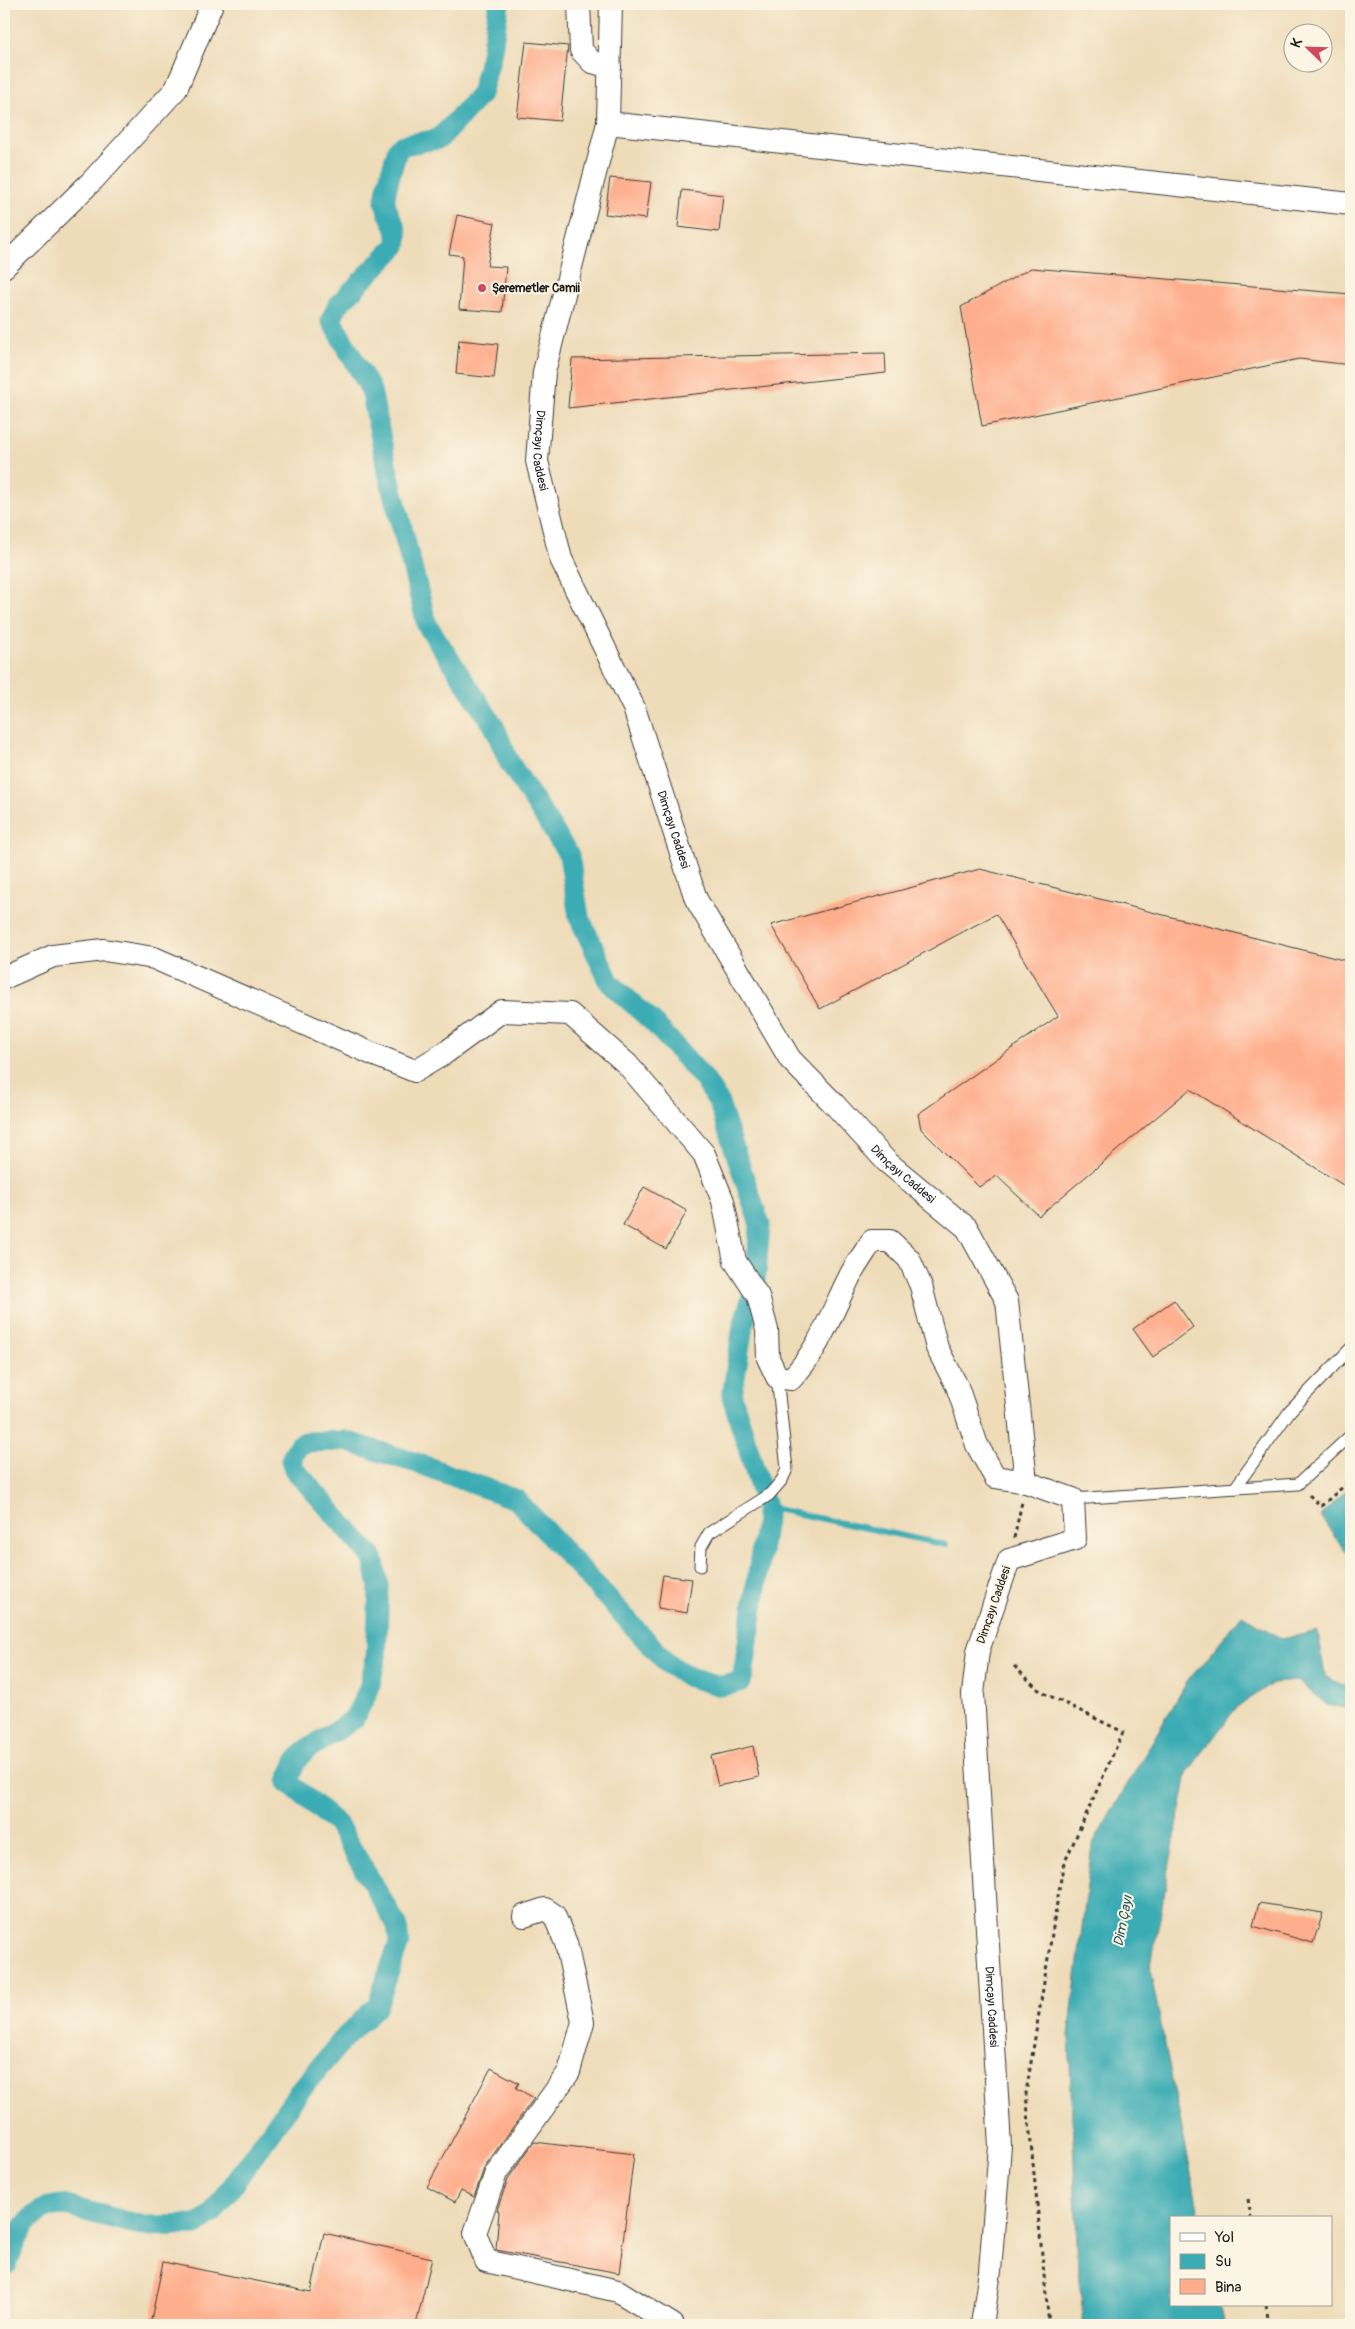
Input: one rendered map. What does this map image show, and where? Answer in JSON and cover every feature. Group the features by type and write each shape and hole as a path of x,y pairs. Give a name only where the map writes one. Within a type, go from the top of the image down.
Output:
{"street":[{"path":"4,267 93,180 176,89 212,4"},
{"path":"579,4 581,50 592,62 610,68"},
{"name":"Dimçayı Caddesi","path":"611,4 608,123 544,372 537,460 561,559 634,708 696,900 790,1059 887,1162 967,1228 1007,1301 1026,1482"},
{"path":"608,123 1351,204"},
{"path":"4,978 53,956 104,950 154,958 375,1056 415,1071 445,1053 502,1011 570,1014 627,1064 704,1154 723,1201 735,1261 754,1291 767,1330 768,1358 777,1378 791,1379 805,1365 829,1324 852,1274 872,1241 890,1242 909,1259 920,1286 937,1348 957,1386 977,1445 995,1477 1026,1482 1073,1499"},
{"name":"Dimçayı Caddesi","path":"982,2325 990,2272 1000,2146 973,1694 978,1651 1009,1560 1075,1539 1073,1499"},
{"path":"524,1916 545,1909 554,1915 566,1943 583,2022 569,2072 496,2173 476,2233 486,2261 618,2290 673,2325"}],"lane":[{"path":"1234,1488 1290,1411 1351,1348"},
{"path":"700,1566 701,1547 709,1533 769,1495 782,1480 787,1469 777,1378"},
{"path":"1073,1499 1298,1484 1351,1435"}],"path":[{"path":"1298,1484 1321,1506 1351,1480"},
{"path":"1009,1560 1026,1482"},
{"path":"1346,1486 1351,1490"},
{"path":"1014,1666 1040,1691 1123,1732 1063,1866 1026,2093 1049,2325"},
{"path":"1248,2199 1251,2216"},
{"path":"1266,2306 1269,2325"}],"water":[{"path":"1351,1486 1351,1554 1347,1553 1320,1516"},
{"name":"Dim Çayı","path":"1242,1615 1282,1639 1318,1631 1325,1676 1342,1685 1351,1683 1351,1709 1327,1705 1298,1681 1273,1683 1235,1709 1187,1773 1150,1970 1200,2216 1170,2216 1170,2306 1220,2306 1225,2325 1084,2325 1078,2270 1069,2035 1092,1845 1187,1682"}],"building":[{"path":"526,42 568,46 560,121 517,117"},
{"path":"610,178 651,182 646,219 605,214"},
{"path":"682,190 723,195 719,232 678,227"},
{"path":"457,215 495,223 487,266 506,267 502,312 459,309 463,256 449,254"},
{"path":"1031,268 1351,294 1351,365 1299,359 982,426 961,307"},
{"path":"459,340 498,344 494,378 456,374"},
{"path":"885,353 886,373 568,408 572,359"},
{"path":"980,869 1351,962 1351,1190 1190,1089 1039,1216 997,1176 979,1187 921,1129 918,1114 1058,1016 996,914 820,1009 771,925"},
{"path":"644,1187 687,1211 666,1249 623,1225"},
{"path":"1174,1300 1193,1327 1153,1357 1133,1329"},
{"path":"663,1575 692,1579 687,1613 658,1608"},
{"path":"753,1746 759,1777 718,1786 711,1756"},
{"path":"1259,1903 1323,1913 1313,1943 1253,1926"},
{"path":"491,2068 519,2083 516,2088 534,2098 485,2166 474,2197 461,2190 455,2202 427,2187"},
{"path":"534,2142 634,2154 619,2273 496,2250 499,2211 497,2210 508,2179"},
{"path":"324,2233 432,2258 416,2325 150,2325 163,2262 311,2292"}],"waterway":[{"path":"499,4 491,55 481,94 439,139 403,145 398,148 385,198 387,208 396,228 396,246 338,305 331,320 371,390 388,473 427,625 494,726 509,762 569,855 579,917 610,983 654,1023 704,1079 718,1101 760,1225 755,1284"},
{"path":"4,2264 7,2264 20,2233 32,2217 50,2207 62,2205 144,2226 197,2225 213,2213 298,2093 345,2037 377,2006 399,1943 397,1925 337,1824 288,1782 295,1763 305,1751 354,1719 369,1689 376,1657 379,1587 373,1558 294,1469 291,1460 298,1446 306,1442 345,1441 420,1464 517,1500 668,1664 689,1677 721,1686 740,1682 743,1676 766,1519 766,1507 732,1396 743,1325 752,1297"},
{"path":"766,1507 946,1545"}],"place":[{"name":"Şeremetler Camii","path":"482,288"}]}
